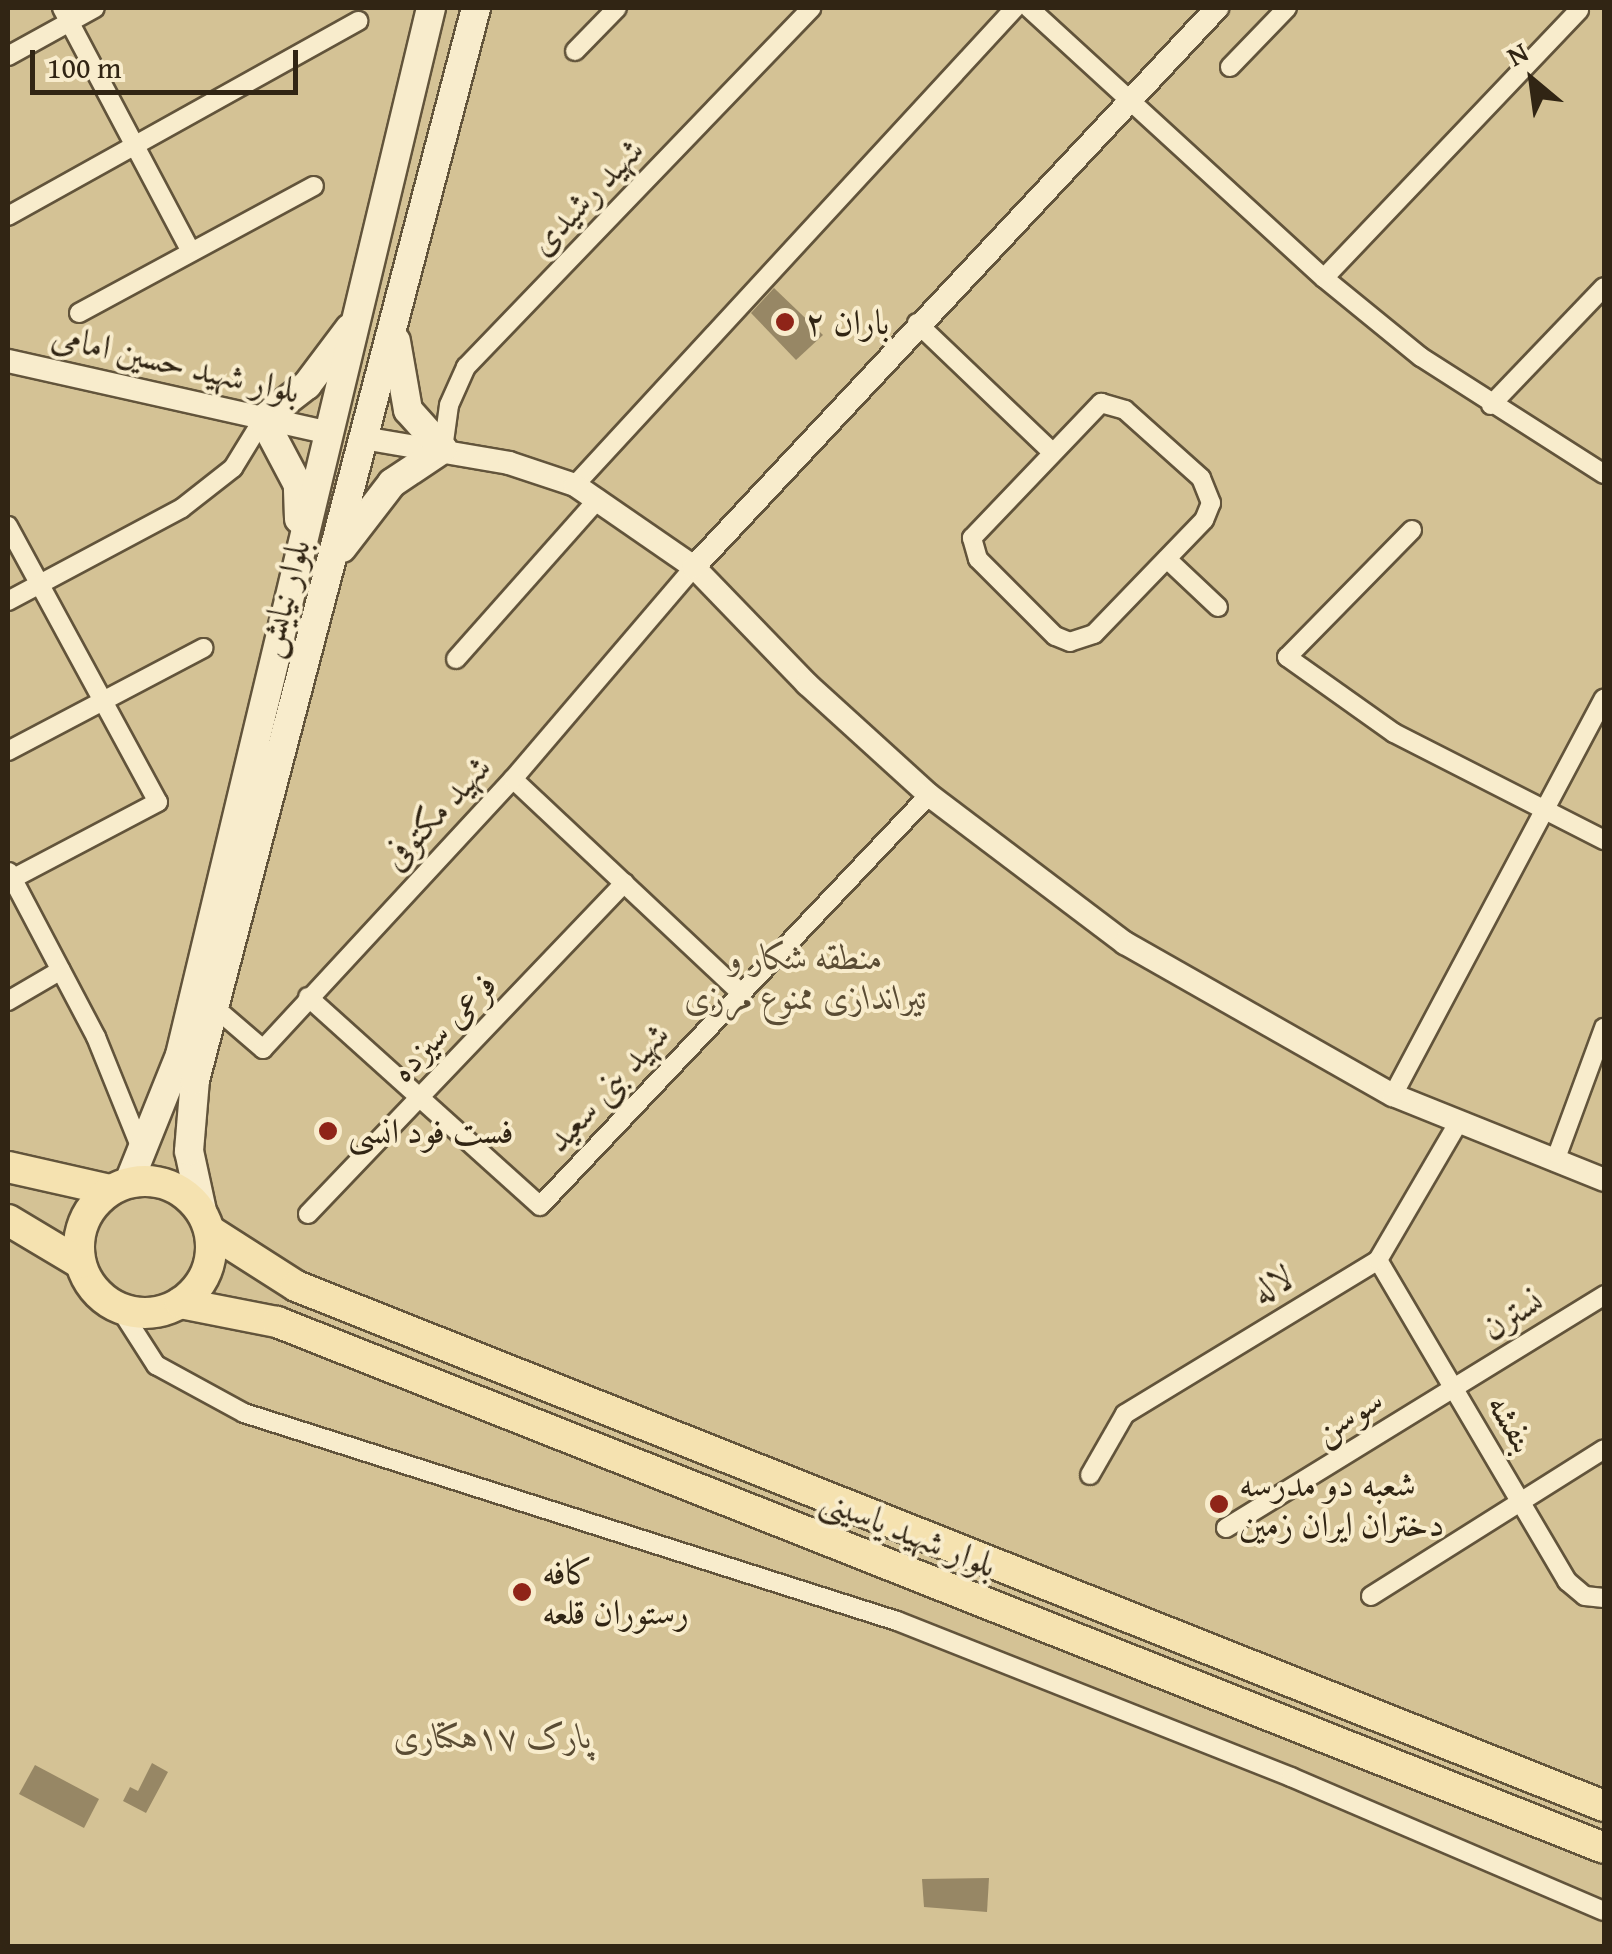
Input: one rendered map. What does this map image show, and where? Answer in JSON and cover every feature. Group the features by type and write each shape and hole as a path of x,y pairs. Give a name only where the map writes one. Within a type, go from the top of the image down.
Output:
{"main road":[{"name":"بلوار نیایش","path":"120,1186 142,1151 180,1055 233,885 300,561 329,433 364,306 431,8"},
{"name":"بلوار نیایش","path":"245,837 331,566 476,8"},
{"path":"300,561 298,486 263,419 307,385 364,306"},
{"path":"331,566 374,502 417,462 443,449 408,410 396,356 396,312"},
{"name":"بلوار نیایش","path":"206,1221 189,1150 196,1080 233,885"},
{"path":"8,1168 120,1186 171,1185 206,1221 208,1272 180,1304 161,1312 120,1309 88,1282 80,1263 84,1222 120,1186"},
{"path":"8,1220 80,1263"},
{"name":"بلوار شهید یاسینی","path":"206,1221 296,1286 1604,1806"},
{"name":"بلوار شهید یاسینی","path":"180,1304 276,1322 1604,1848"}],"street":[{"path":"8,56 66,14 96,8"},
{"path":"575,51 617,8"},
{"name":"شهید رشیدی","path":"443,449 449,405 466,367 811,8"},
{"path":"575,485 1015,8"},
{"path":"1028,8 1130,96 1324,278 1491,405 1604,474"},
{"path":"694,567 917,323 1217,8"},
{"path":"1230,67 1287,8"},
{"path":"1324,278 1579,10"},
{"path":"66,14 191,252"},
{"path":"8,216 358,20"},
{"path":"79,313 314,186"},
{"path":"1491,405 1604,287"},
{"path":"917,323 1050,450"},
{"name":"بلوار شهید حسین امامی","path":"8,361 329,433"},
{"path":"1110,402 1201,478 1210,494 1209,512 1087,640 1054,636 972,545 979,524 1050,450 1093,406 1110,402"},
{"path":"8,602 182,508 234,468 263,419"},
{"path":"363,438 443,449 575,485 694,567 807,684 929,795 1125,943 1393,1096 1604,1180"},
{"path":"456,659 598,499"},
{"path":"8,526 158,802 9,876 61,970 142,1151"},
{"path":"1412,530 1287,658 1394,732 1544,813 1604,840"},
{"path":"1168,559 1218,607"},
{"name":"شهید مکتوفی","path":"213,1006 263,1049 512,778 694,567"},
{"path":"8,751 203,648"},
{"path":"1393,1096 1604,699"},
{"path":"512,778 741,993"},
{"name":"شهید بنی سعید","path":"420,1097 540,1206 929,795"},
{"name":"فرعی سیزده","path":"308,1214 624,884"},
{"path":"8,1001 61,970"},
{"path":"308,997 420,1097"},
{"path":"1555,1161 1604,1028"},
{"name":"لاله","path":"1090,1475 1125,1414 1378,1260 1458,1123"},
{"name":"بنفشه","path":"1378,1260 1567,1581 1585,1596 1604,1598"},
{"name":"نسترن","path":"1454,1388 1604,1295"},
{"path":"120,1309 156,1365 244,1413 897,1622 1291,1777 1604,1911"},
{"name":"سوسن","path":"1226,1528 1454,1388"},
{"path":"1371,1596 1604,1448"}],"green space":[{"name":"منطقه شکار و تیراندازی ممنوع مرزی","path":"8,8 1604,8 1604,1946 8,1946"}],"building":[{"name":"باران ۲","path":"774,288 823,335 796,360 751,313"},
{"path":"152,1763 168,1772 146,1813 123,1801 130,1787 138,1791"},
{"path":"35,1765 99,1799 84,1828 19,1794"},
{"path":"989,1878 987,1912 924,1907 922,1879"}],"place":[{"name":"باران ۲","path":"785,322"},
{"name":"فست فود انسی","path":"328,1131"},
{"name":"شعبه دو مدرسه دختران ایران زمین","path":"1219,1504"},
{"name":"کافه رستوران قلعه","path":"522,1592"}],"park label":[{"name":"پارک ۱۷هکتاری","path":"493,1736"}]}
